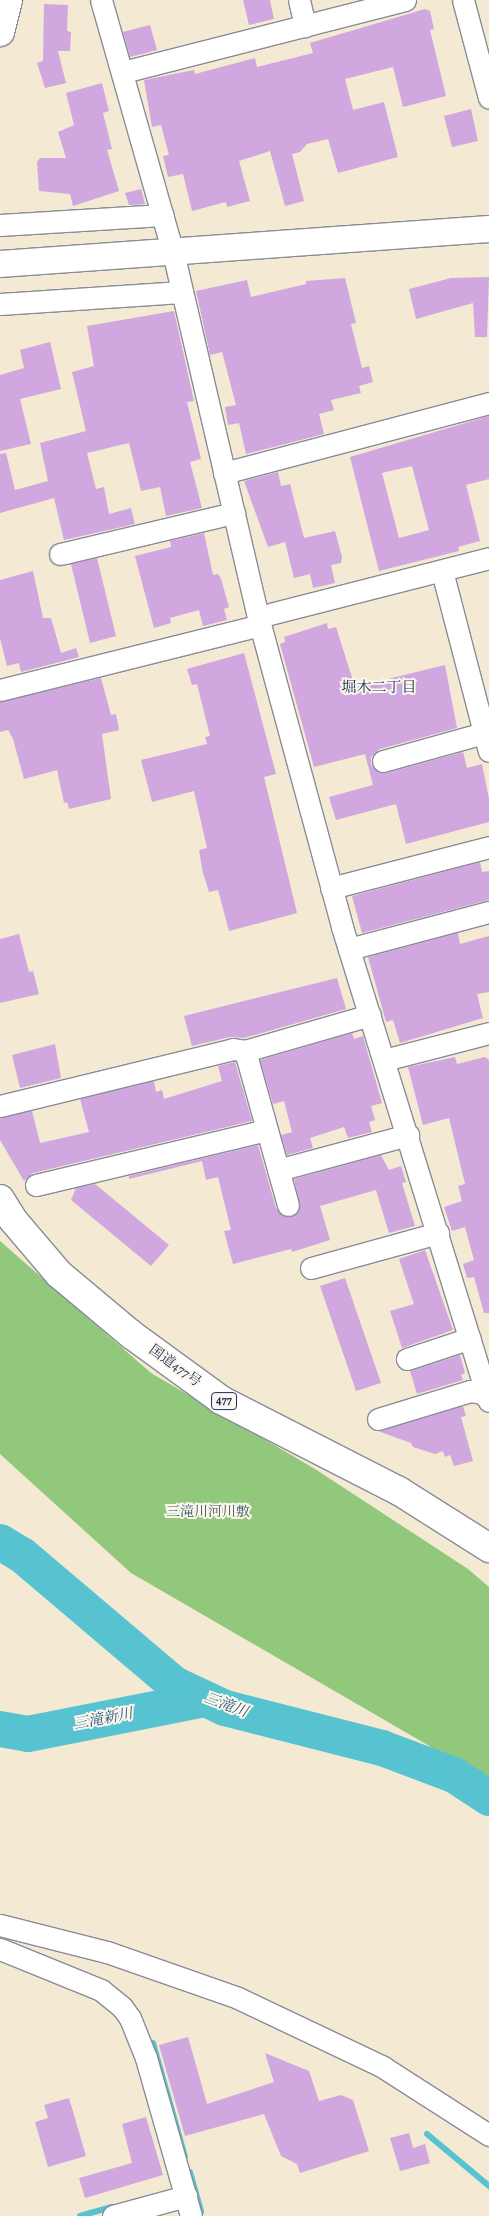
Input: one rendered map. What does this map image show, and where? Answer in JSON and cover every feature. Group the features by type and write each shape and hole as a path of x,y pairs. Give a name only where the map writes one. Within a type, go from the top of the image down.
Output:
{"highway":[{"path":"0,32 8,0"},
{"name":"国道477号","path":"0,1199 13,1220 59,1274 132,1335 214,1394 399,1491 489,1548"}],"street":[{"path":"101,0 173,252 259,621 331,888 348,949 408,1135 488,1396"},
{"path":"299,0 305,26"},
{"path":"123,72 405,0"},
{"path":"463,0 489,98"},
{"path":"0,225 163,215"},
{"path":"0,264 489,229"},
{"path":"0,304 182,292"},
{"path":"224,473 489,403"},
{"path":"60,554 234,513"},
{"path":"0,690 489,558"},
{"path":"383,761 487,742 442,571"},
{"path":"331,888 489,847"},
{"path":"348,949 489,912"},
{"path":"0,1106 234,1049 244,1051 370,1015"},
{"path":"384,1060 489,1034"},
{"path":"244,1051 288,1205"},
{"path":"36,1185 267,1130"},
{"path":"278,1170 408,1135"},
{"path":"311,1268 438,1233"},
{"path":"407,1359 470,1338"},
{"path":"378,1419 470,1391 488,1396"},
{"path":"0,1925 107,1952 238,1998 383,2067 489,2135"},
{"path":"0,1949 101,1990 122,2006 137,2033 188,2206 113,2216"}],"green space":[{"name":"三滝川河川敷","path":"0,1241 151,1373 315,1469 468,1569 489,1587 489,1795 431,1747 131,1573 0,1454"}],"building":[{"path":"243,0 270,0 274,19 249,25"},
{"path":"44,4 68,5 67,31 71,32 70,51 58,51 66,83 45,88 37,63 43,61"},
{"path":"425,9 430,11 434,29 430,30 446,96 403,107 393,67 345,79 353,110 384,102 398,157 338,173 328,139 307,144 300,152 292,154 304,201 285,206 270,151 239,161 250,201 227,207 226,202 192,211 183,174 168,177 163,156 169,155 161,125 152,127 144,80 194,70 195,74 255,58 257,67 313,53 310,43"},
{"path":"150,25 157,50 130,57 123,32"},
{"path":"102,83 109,111 103,113 112,149 107,150 119,191 73,206 70,194 39,191 37,162 40,158 66,158 58,132 74,125 66,93"},
{"path":"471,109 478,141 452,147 444,116"},
{"path":"141,189 145,204 129,205 125,193"},
{"path":"489,277 487,337 475,337 473,303 416,319 409,289 451,278"},
{"path":"345,278 356,323 351,324 362,368 369,366 373,382 359,386 361,393 331,400 334,410 319,414 324,434 246,454 239,423 228,425 225,407 236,405 222,352 210,355 196,291 247,280 251,297 306,284 306,281"},
{"path":"174,311 194,401 187,402 201,459 190,462 202,508 166,516 160,487 141,491 129,443 87,453 96,489 104,487 109,514 131,508 135,524 64,540 54,498 0,513 0,454 6,453 15,490 48,481 40,443 86,431 72,372 94,366 87,326"},
{"path":"50,342 61,389 20,399 31,444 0,451 0,375 24,368 20,350"},
{"path":"489,416 489,479 466,485 480,541 458,547 459,551 379,571 350,457","holes":["412,466 429,530 399,538 382,473"]},
{"path":"278,472 281,486 290,484 304,538 335,531 342,557 341,563 331,565 335,583 313,588 310,574 294,578 285,542 268,547 244,481"},
{"path":"204,533 213,575 218,574 221,579 229,607 224,609 227,620 203,626 199,610 170,618 171,623 154,628 135,556 171,547 170,541"},
{"path":"97,558 116,636 90,643 71,564"},
{"path":"33,571 43,618 51,618 61,653 76,648 79,657 21,672 19,663 7,666 0,638 0,580"},
{"path":"327,623 328,629 336,627 355,687 445,665 457,728 380,749 371,757 371,765 379,773 386,773 463,752 467,768 482,764 489,799 489,822 406,844 396,804 336,820 329,797 373,785 365,754 314,767 280,644 285,642 284,637"},
{"path":"244,653 276,774 264,777 297,913 229,931 218,890 209,892 203,873 199,850 207,848 194,791 152,802 141,760 207,744 205,737 210,736 197,684 192,685 187,669"},
{"path":"101,678 111,715 116,714 119,730 102,734 111,799 69,809 67,802 64,803 57,770 24,779 13,739 8,730 0,732 0,702"},
{"path":"480,862 482,872 489,871 489,900 362,933 352,896"},
{"path":"458,933 460,944 489,936 489,992 477,994 483,1018 400,1043 393,1020 386,1022 368,957"},
{"path":"19,934 29,972 33,971 39,994 0,1003 0,939"},
{"path":"337,978 346,1009 244,1038 230,1037 192,1046 184,1016"},
{"path":"352,1033 354,1039 363,1036 382,1103 371,1106 375,1120 369,1122 372,1132 348,1138 344,1127 310,1138 313,1148 287,1155 281,1135 292,1132 284,1101 273,1104 260,1060"},
{"path":"55,1044 61,1078 20,1088 12,1055"},
{"path":"455,1057 457,1064 485,1057 489,1060 489,1313 484,1313 474,1277 467,1278 463,1264 474,1260 465,1227 452,1231 444,1207 462,1201 458,1186 465,1184 449,1118 423,1125 408,1067"},
{"path":"235,1062 252,1121 33,1173 24,1181 0,1140 0,1118 32,1111 40,1143 89,1132 80,1099 154,1081 156,1092 162,1090 164,1099 222,1081 218,1066"},
{"path":"258,1145 276,1208 284,1217 297,1214 300,1208 294,1179 381,1155 389,1170 401,1166 406,1182 402,1183 415,1226 389,1233 376,1190 320,1206 330,1240 292,1252 291,1249 233,1264 224,1231 231,1230 218,1177 206,1180 202,1161 129,1179 129,1176"},
{"path":"95,1184 169,1245 151,1266 71,1200 76,1188"},
{"path":"425,1250 453,1330 402,1348 390,1311 414,1304 399,1259"},
{"path":"345,1278 381,1383 356,1391 320,1286"},
{"path":"460,1355 465,1373 461,1375 463,1380 417,1394 410,1371"},
{"path":"463,1406 466,1416 461,1417 473,1461 454,1466 450,1455 445,1457 443,1451 435,1454 413,1447 411,1443 378,1431"},
{"path":"188,2037 207,2104 274,2082 265,2053 309,2071 319,2101 341,2095 353,2100 369,2151 300,2173 297,2164 281,2156 264,2114 185,2136 159,2045"},
{"path":"69,2098 86,2156 48,2167 35,2122 48,2118 44,2105"},
{"path":"146,2117 163,2175 85,2198 79,2178 132,2163 122,2124"},
{"path":"409,2133 413,2148 425,2144 430,2163 400,2171 390,2138"}],"waterway":[{"name":"三滝川","path":"0,1542 22,1555 174,1684 225,1708 382,1748 454,1775 489,1798"},
{"name":"三滝新川","path":"0,1729 28,1734 205,1699"},
{"path":"153,2043 185,2157"},
{"path":"427,2134 489,2186"},
{"path":"190,2172 201,2211"},
{"path":"80,2216 112,2207"}],"district":[{"name":"堀木二丁目","path":"379,688"}]}
